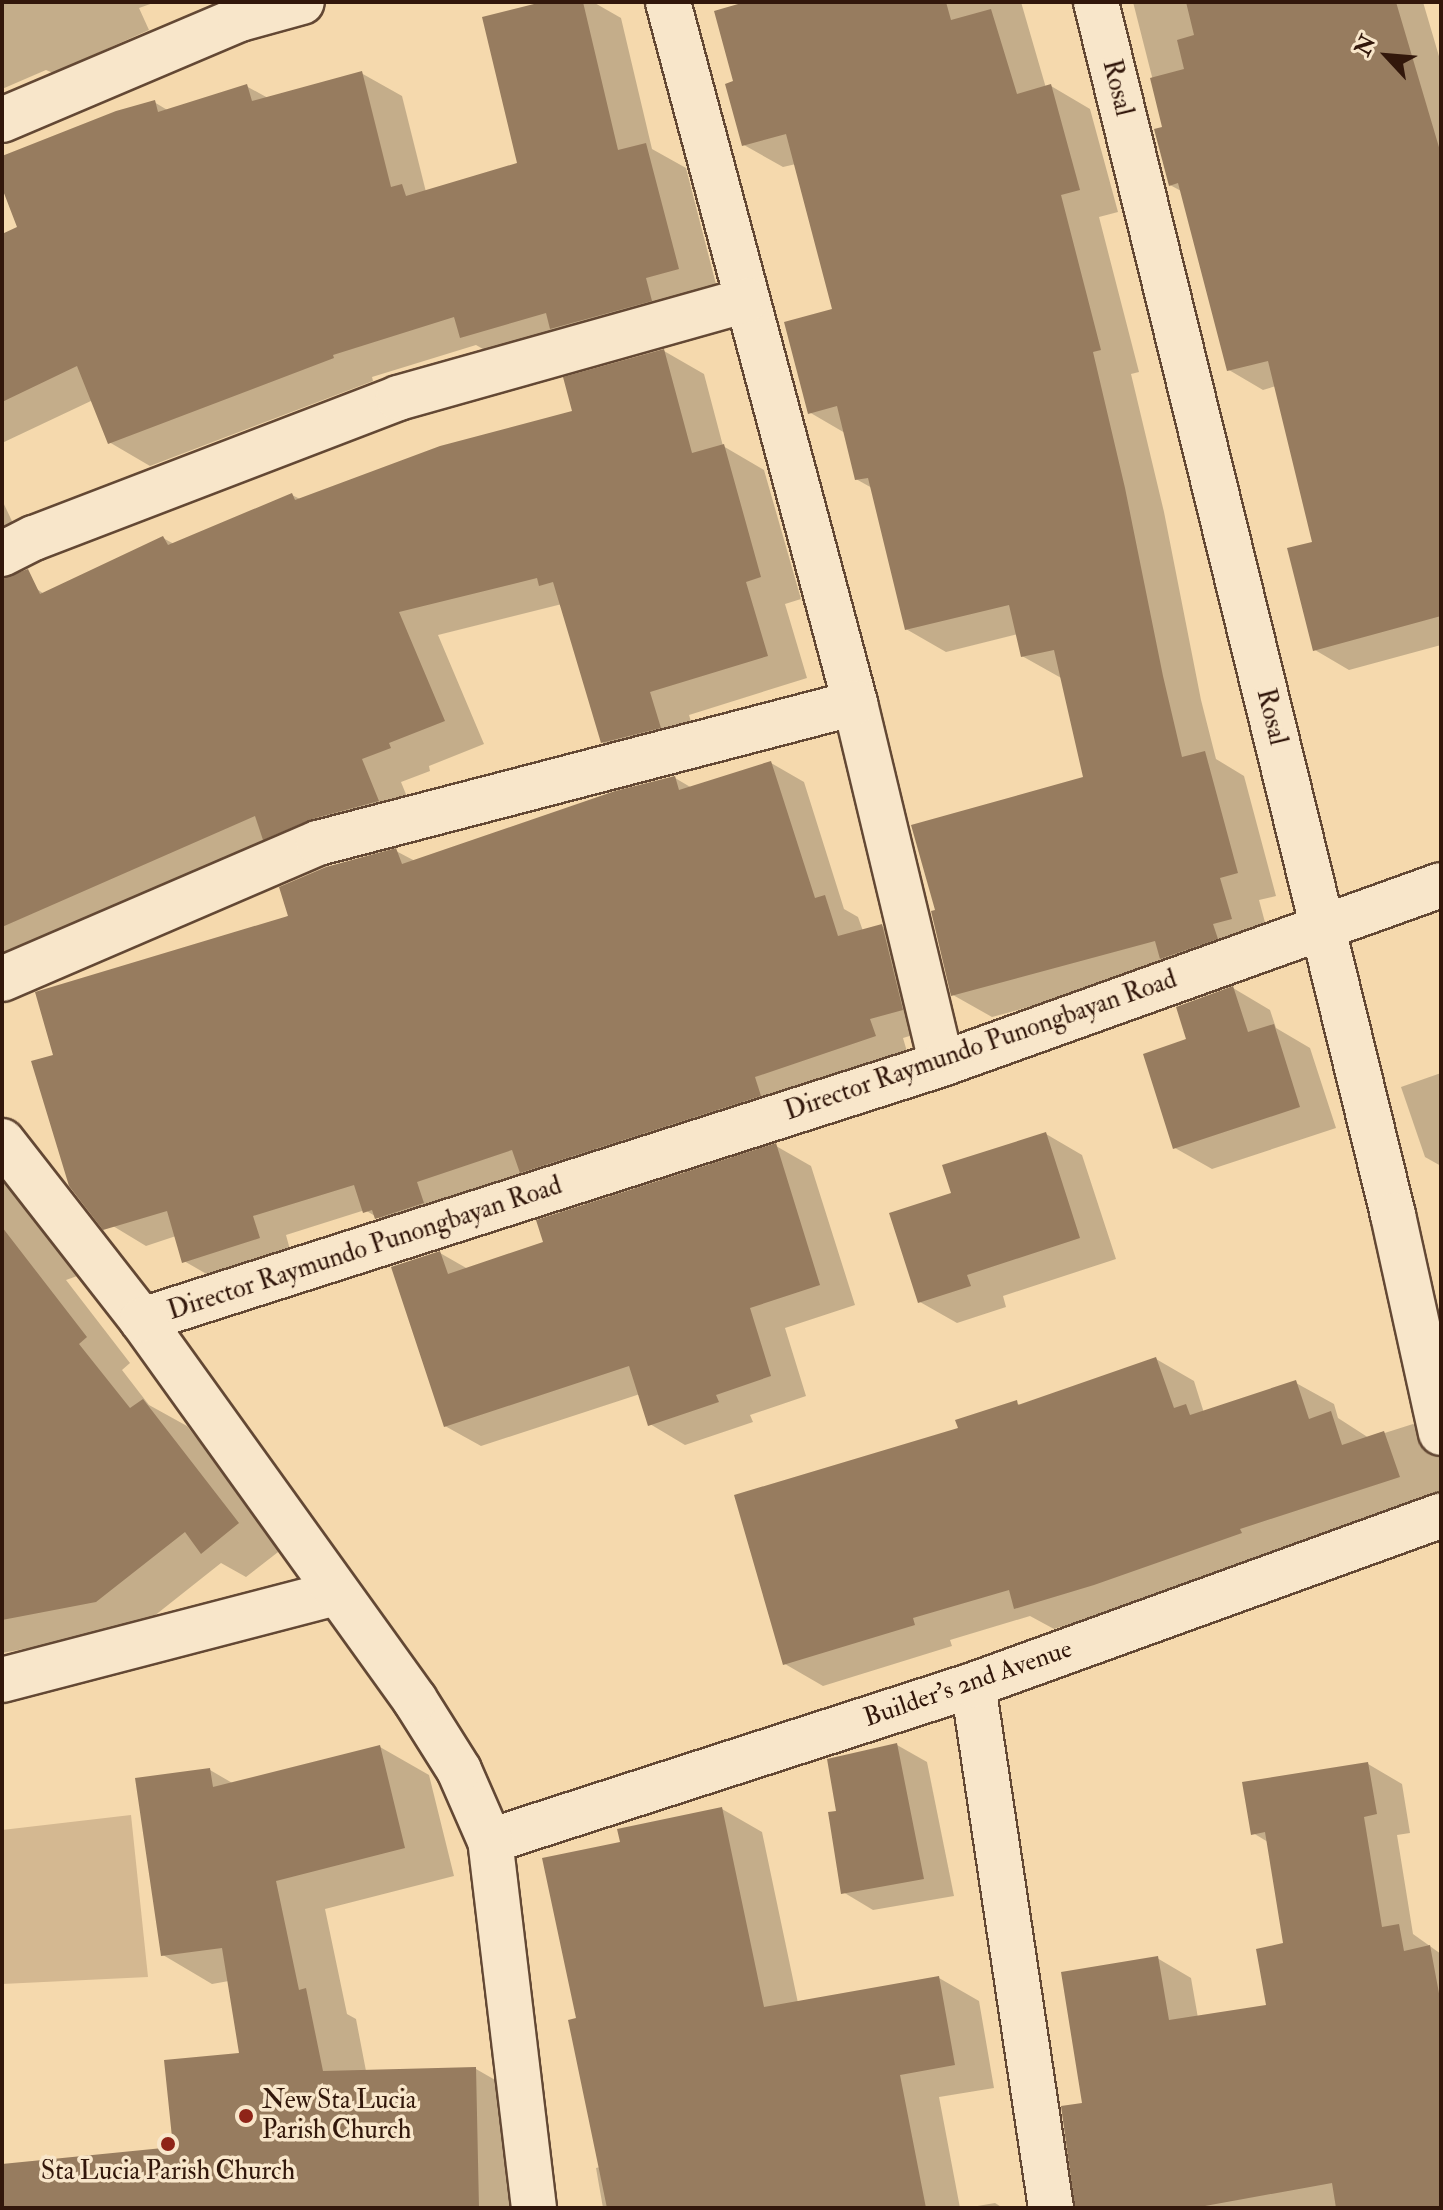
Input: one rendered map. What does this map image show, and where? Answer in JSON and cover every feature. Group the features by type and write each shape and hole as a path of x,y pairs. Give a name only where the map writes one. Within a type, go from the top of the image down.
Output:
{"street":[{"path":"2,120 240,19 302,2"},
{"path":"668,2 855,703 942,1064"},
{"name":"Rosal","path":"1096,2 1323,926 1441,1433"},
{"path":"2,554 34,538 398,398 746,300"},
{"path":"2,979 318,843 855,703"},
{"name":"Director Raymundo Punongbayan Road","path":"534,2208 490,1841 459,1770 415,1700 142,1320 942,1064 1441,885"},
{"path":"2,1141 142,1320"},
{"name":"Builder's 2nd Avenue","path":"490,1841 973,1685 1441,1516"},
{"path":"2,1680 336,1593"},
{"path":"973,1685 1051,2208"}],"shaded area":[{"path":"131,1815 148,1977 2,1984 2,1830"}],"building":[{"path":"542,2 583,2 618,150 646,143 679,269 646,278 652,301 550,329 546,313 460,338 454,317 333,355 334,358 108,444 77,366 2,402 2,234 17,227 2,188 2,156 116,111 155,100 158,112 247,84 252,101 362,71 391,187 402,184 406,196 517,163 482,17"},
{"path":"745,2 946,2 951,20 991,9 1017,94 1051,84 1080,190 1061,195 1101,350 1093,352 1182,757 1205,751 1238,873 1220,878 1232,919 1213,924 1218,939 1160,959 1155,941 951,996 931,911 935,910 911,825 1083,777 1054,650 1021,657 1009,605 905,630 868,478 855,480 837,406 808,414 784,322 832,309 786,134 742,146 725,84 733,81 714,11"},
{"path":"1186,2 1396,2 1441,154 1441,616 1313,651 1287,548 1312,542 1268,361 1227,371 1178,183 1169,186 1154,129 1162,127 1150,78 1184,69 1177,40 1194,35"},
{"path":"664,349 692,453 724,444 761,577 746,582 768,656 650,692 661,728 601,743 553,582 539,586 537,578 399,612 445,721 389,743 391,748 362,759 379,801 312,819 263,840 255,816 2,927 2,579 28,569 40,594 163,536 168,545 292,493 295,500 440,446 572,411 563,377"},
{"path":"771,761 815,898 825,895 838,936 882,924 903,1010 870,1019 876,1036 755,1077 761,1096 520,1173 512,1150 417,1182 424,1203 375,1219 372,1210 363,1213 354,1185 253,1216 260,1238 182,1263 167,1211 103,1230 69,1186 31,1061 53,1055 35,992 288,916 279,887 326,867 396,848 402,864 615,791 675,776 679,790"},
{"path":"1233,986 1248,1032 1274,1024 1300,1107 1173,1149 1143,1054 1186,1039 1176,1007"},
{"path":"1046,1132 1080,1238 967,1275 971,1286 918,1303 889,1213 951,1193 942,1165"},
{"path":"776,1143 820,1285 750,1308 771,1376 716,1395 719,1402 648,1426 629,1366 444,1427 391,1267 440,1251 448,1274 543,1242 536,1220"},
{"path":"2,1227 87,1337 79,1344 130,1408 143,1399 239,1523 201,1554 185,1532 96,1602 2,1620"},
{"path":"1156,1357 1174,1408 1186,1404 1190,1415 1296,1380 1309,1419 1331,1411 1342,1445 1384,1431 1400,1477 1240,1529 1242,1533 1094,1585 1014,1609 1009,1590 913,1618 915,1625 783,1665 734,1495 958,1428 955,1420 1017,1400 1018,1405"},
{"path":"897,1743 924,1879 841,1894 828,1812 836,1811 827,1759"},
{"path":"380,1745 405,1848 276,1881 299,1990 306,1988 323,2071 476,2067 479,2208 2,2208 2,2164 173,2147 164,2060 239,2053 222,1948 161,1956 135,1778 210,1768 213,1787"},
{"path":"1368,1762 1377,1814 1364,1817 1382,1927 1399,1924 1404,1951 1430,1945 1441,2004 1441,2208 1336,2208 1332,2183 1194,2208 1075,2208 1061,2106 1082,2103 1061,1972 1158,1956 1169,2020 1266,2005 1256,1949 1283,1943 1265,1832 1251,1835 1242,1782"},
{"path":"722,1807 764,2007 939,1976 955,2065 900,2075 926,2208 607,2208 568,2020 576,2018 542,1858 620,1842 617,1829"}],"place":[{"name":"New Sta Lucia Parish Church","path":"246,2116"},
{"name":"Sta Lucia Parish Church","path":"168,2144"}]}
